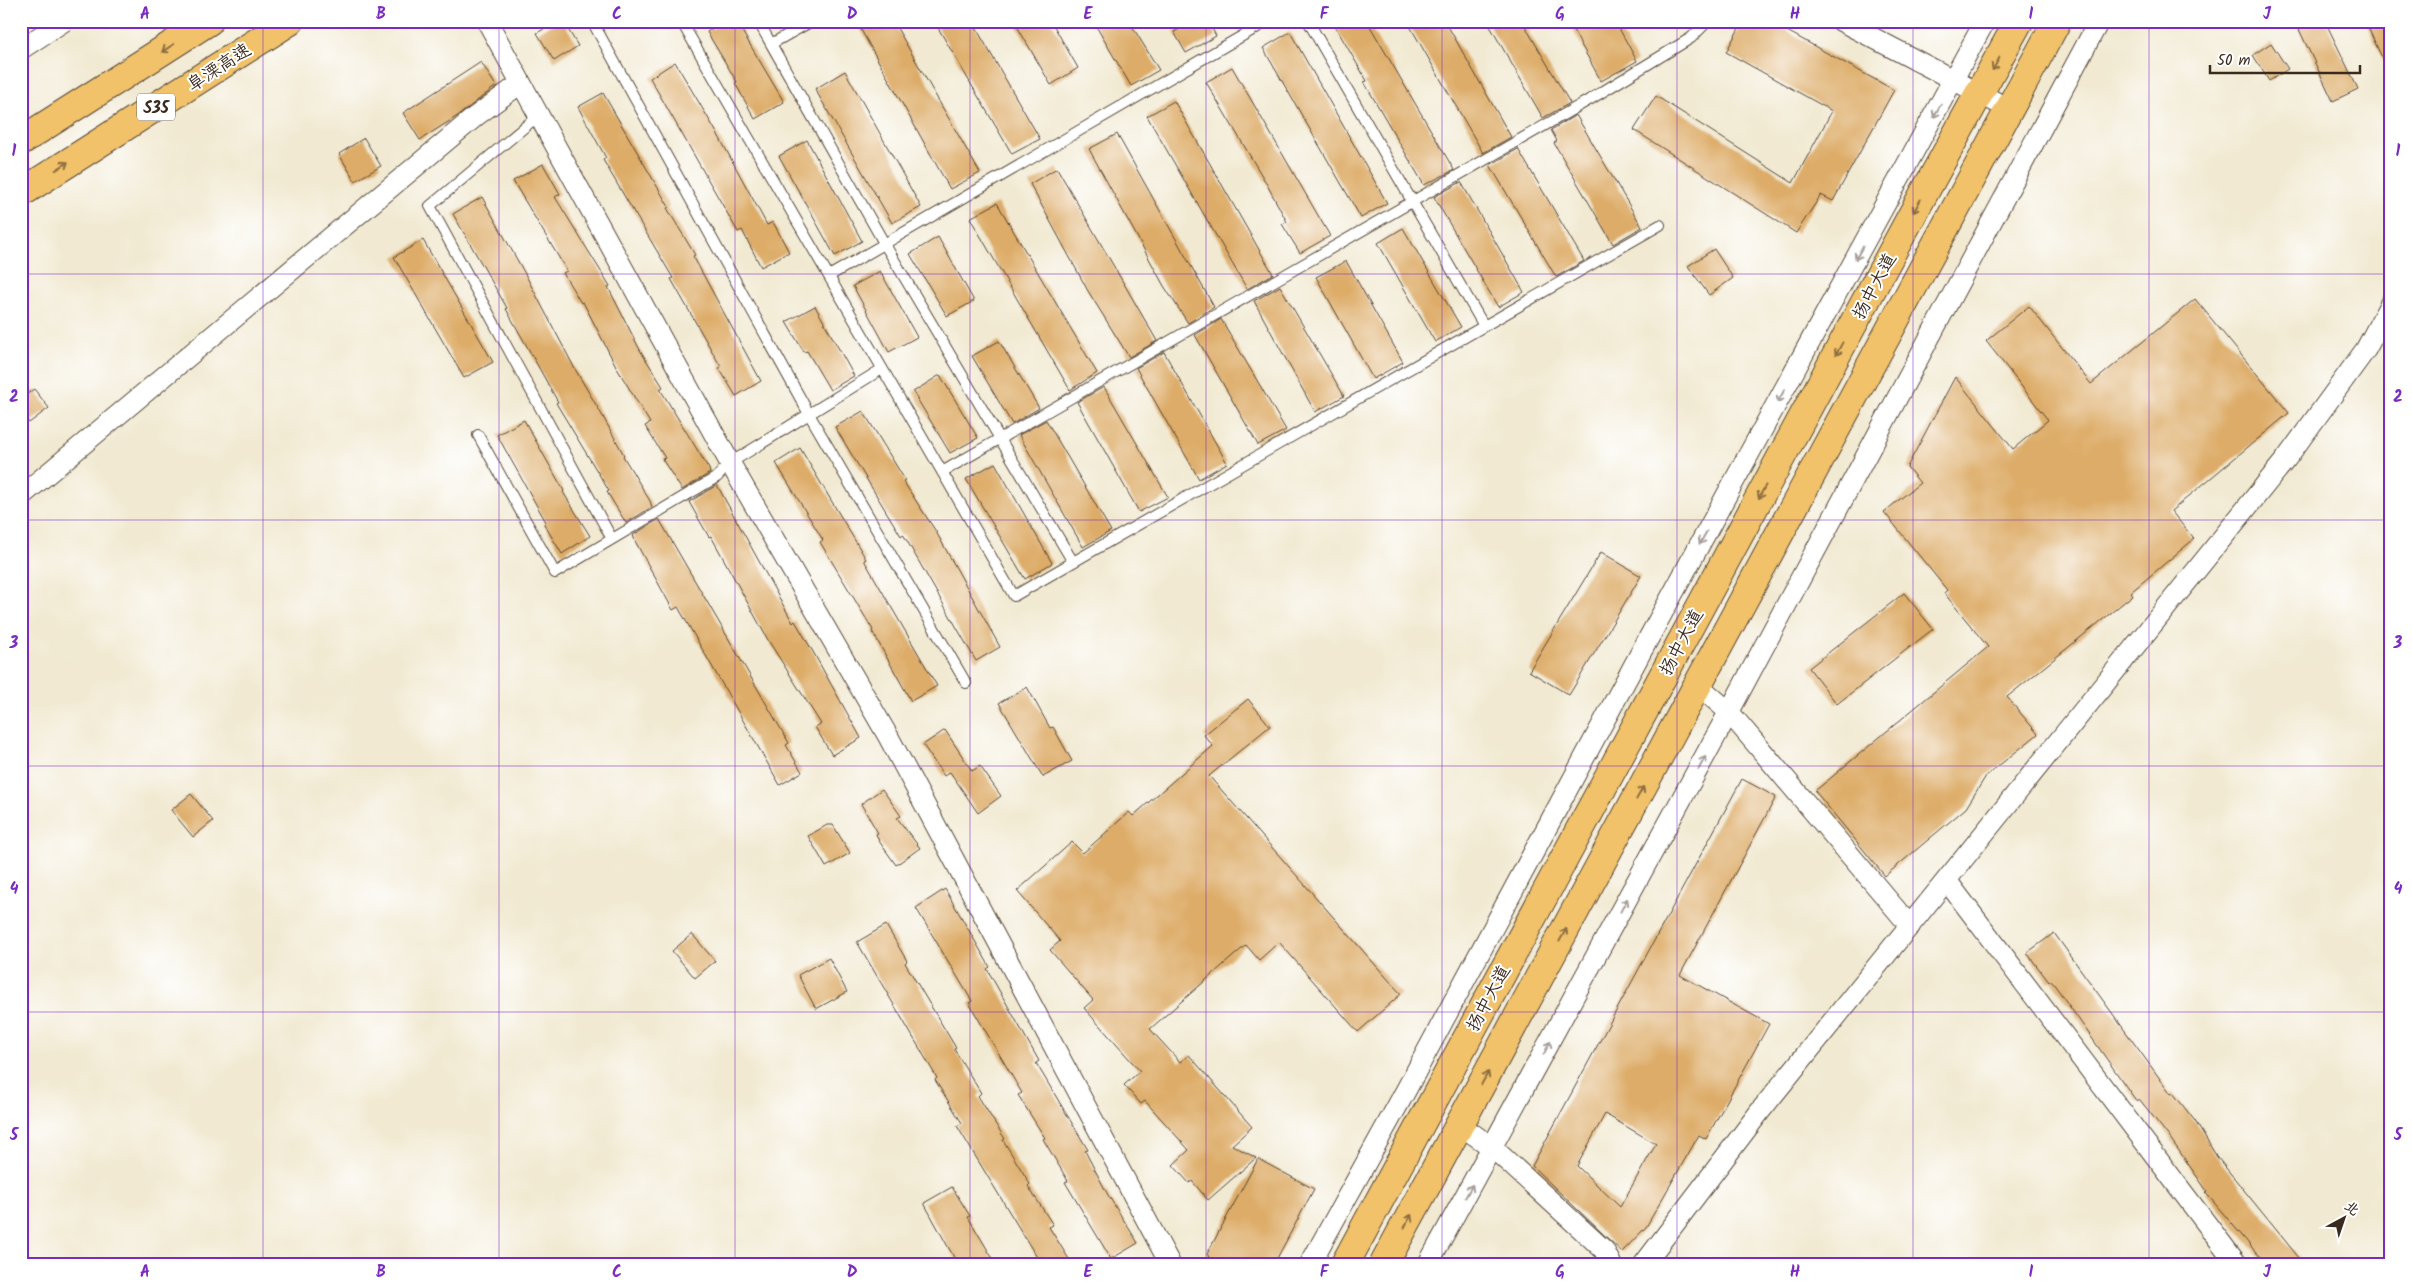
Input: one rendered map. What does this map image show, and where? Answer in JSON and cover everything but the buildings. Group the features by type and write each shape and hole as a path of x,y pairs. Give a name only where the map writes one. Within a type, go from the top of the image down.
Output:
{"main road":[{"name":"S35","path":"21,141 209,21"},
{"name":"阜溧高速","path":"21,193 290,21"},
{"name":"扬中大道","path":"1345,1264 1874,285 2019,21"},
{"name":"扬中大道","path":"1384,1264 1698,685 1903,301 2057,21"},
{"path":"1874,285 1903,301"},
{"path":"1667,667 1698,685"},
{"path":"1430,1106 1460,1125"}],"street":[{"path":"21,49 64,21"},
{"path":"487,21 730,463 888,736 1170,1264"},
{"path":"1841,21 2009,109"},
{"path":"1310,1264 1985,21"},
{"path":"1428,1264 1493,1148 1729,712 2098,21"},
{"path":"21,496 476,116 521,83"},
{"path":"1644,1264 1761,1110 2286,459 2366,349 2391,302"},
{"path":"1698,685 1729,712 1910,926"},
{"path":"1947,881 2238,1264"},
{"path":"1460,1125 1493,1148 1604,1250 1611,1264"}],"lane":[{"path":"592,21 809,414 966,683"},
{"path":"681,21 1014,596 1660,225"},
{"path":"758,21 884,243 1073,562"},
{"path":"772,44 812,21"},
{"path":"829,276 1268,21"},
{"path":"1308,21 1484,326"},
{"path":"942,472 1589,100 1691,38 1708,21"},
{"path":"539,115 430,206 612,539"},
{"path":"478,435 556,572 716,477 730,463 882,369"}]}
